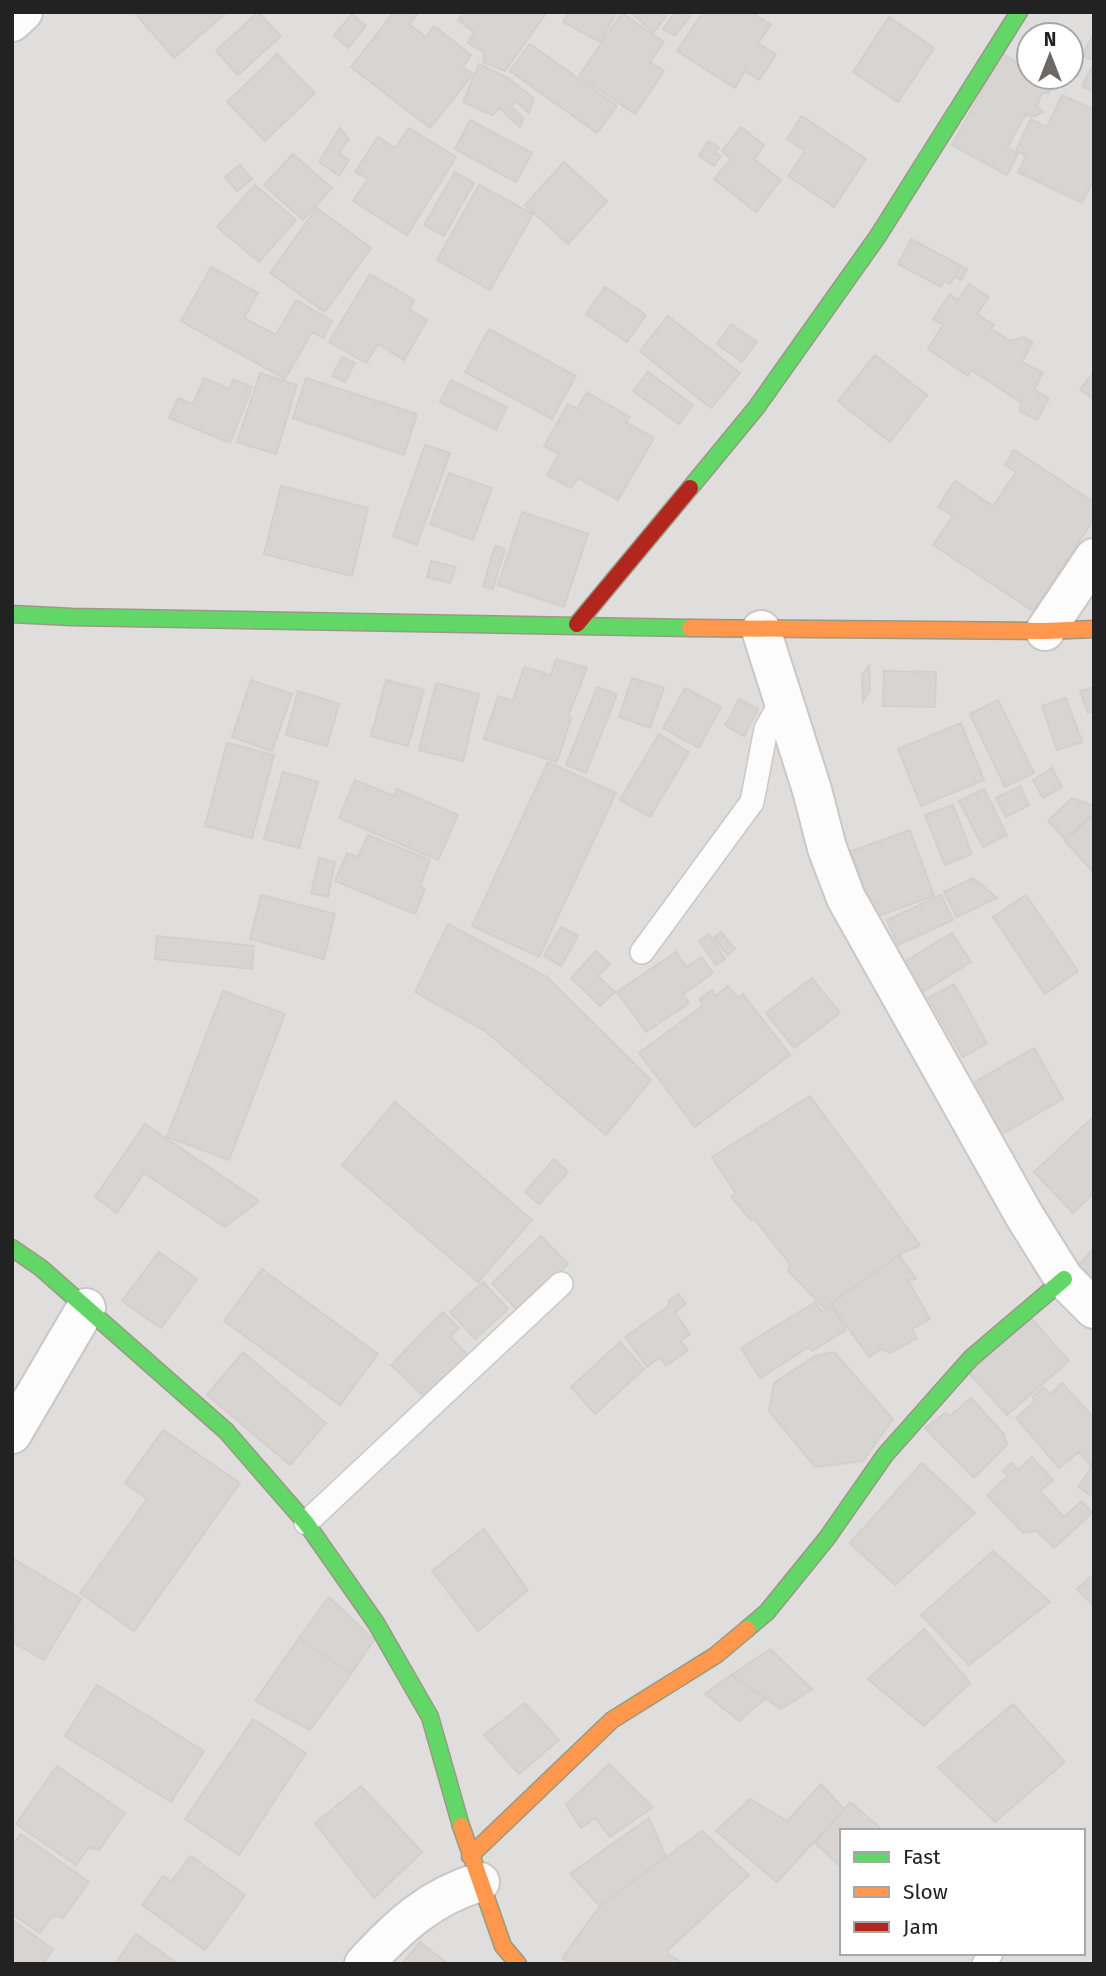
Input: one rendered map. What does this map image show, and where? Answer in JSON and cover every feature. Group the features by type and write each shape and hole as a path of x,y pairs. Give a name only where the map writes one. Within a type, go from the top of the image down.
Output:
{"street":[{"path":"12,22 23,12"},
{"path":"578,624 756,408 878,236 1019,12"},
{"path":"1045,631 1094,558"},
{"path":"12,614 761,630 1094,629"},
{"path":"761,630 812,790 827,848 846,898 993,1162 1064,1279 1094,1309"},
{"path":"12,1248 41,1268 226,1431 306,1523 376,1623 430,1717 475,1869 503,1945 518,1964"},
{"path":"364,1964 421,1910 457,1889 612,1720 716,1655 768,1612 827,1538 886,1455 971,1358 1064,1279"},
{"path":"12,1434 86,1308"}],"lane":[{"path":"642,953 752,802 766,730 783,699"},
{"path":"306,1523 561,1284"}],"shaded area":[{"path":"12,12 1094,12 1094,1964 12,1964"}],"building":[{"path":"134,12 227,12 174,58"},
{"path":"258,12 281,36 238,75 216,51"},
{"path":"394,12 419,12 409,24 426,37 434,26 471,55 463,67 473,74 430,128 351,67"},
{"path":"464,12 547,12 505,71 483,62 484,52 468,43 474,32 458,20"},
{"path":"568,12 617,12 600,42 563,22"},
{"path":"630,12 669,12 654,32"},
{"path":"675,12 687,12 691,15 675,36 663,29"},
{"path":"703,12 751,12 771,25 758,43 776,55 759,80 745,71 735,88 677,51"},
{"path":"622,13 664,42 650,62 664,71 635,114 579,76"},
{"path":"352,14 366,26 348,48 334,35"},
{"path":"889,17 934,48 898,102 853,72"},
{"path":"1094,34 1094,61 1085,56 1085,50"},
{"path":"530,44 617,106 597,133 510,71"},
{"path":"277,54 315,93 265,141 227,102"},
{"path":"1002,54 1015,61 1015,91 1050,91 1042,93 1037,106 1043,112 1035,116 1025,115 1007,148 1018,154 1007,175 952,145"},
{"path":"1094,63 1094,92 1085,88 1085,80"},
{"path":"479,64 506,77 534,98 529,113 516,101 511,106 523,118 520,127 499,108 492,115 463,102"},
{"path":"1062,95 1094,110 1094,178 1082,203 1018,172 1026,156 1016,150 1031,119 1047,127"},
{"path":"802,116 866,159 834,207 788,176 805,151 787,139"},
{"path":"470,120 532,153 516,182 455,149"},
{"path":"741,127 764,145 754,159 781,180 756,212 714,179 731,159 722,151"},
{"path":"340,128 349,139 339,153 349,160 339,176 319,162"},
{"path":"409,128 456,157 407,235 353,201 368,179 355,172 378,137 395,148"},
{"path":"708,141 719,147 715,153 721,156 714,166 699,156"},
{"path":"293,154 332,188 303,220 264,185"},
{"path":"564,162 607,201 568,244 525,205"},
{"path":"240,165 252,179 237,191 225,177"},
{"path":"455,172 474,183 444,236 424,225"},
{"path":"255,185 296,220 259,262 217,227"},
{"path":"479,185 533,214 490,290 437,260"},
{"path":"317,208 371,248 325,312 270,273"},
{"path":"911,239 967,269 961,280 954,277 950,284 944,281 941,287 898,264"},
{"path":"211,267 258,293 244,318 276,335 296,300 332,321 323,338 312,332 285,379 181,321"},
{"path":"370,274 414,300 409,309 427,320 404,360 378,344 366,363 329,342"},
{"path":"969,284 989,297 977,314 994,325 991,329 1010,341 1023,337 1033,342 1022,362 1043,373 1034,390 1049,398 1037,420 1020,411 1021,402 971,370 968,376 928,349 943,325 933,319 950,294 958,300"},
{"path":"605,287 646,315 627,342 586,314"},
{"path":"668,316 740,373 711,408 640,351"},
{"path":"731,324 757,342 742,362 717,344"},
{"path":"489,329 576,376 552,419 465,372"},
{"path":"875,355 927,395 890,442 838,401"},
{"path":"342,357 355,363 345,382 332,376"},
{"path":"648,372 693,405 679,424 633,391"},
{"path":"1094,372 1094,400 1080,389"},
{"path":"260,373 297,385 276,454 237,442"},
{"path":"204,378 229,389 233,379 252,387 230,443 169,418 178,398 193,404"},
{"path":"306,378 417,414 404,455 293,418"},
{"path":"451,380 507,407 496,430 440,402"},
{"path":"587,392 630,417 626,422 654,438 618,500 578,478 571,488 547,475 559,454 544,446 568,404 577,409"},
{"path":"425,445 450,453 417,545 393,536"},
{"path":"1014,450 1094,502 1094,519 1033,611 933,545 953,516 938,507 955,481 993,506 1016,472 1005,465"},
{"path":"449,473 492,488 473,540 430,524"},
{"path":"281,486 368,508 352,576 264,554"},
{"path":"522,512 588,534 564,607 498,585"},
{"path":"495,546 505,549 493,589 483,586"},
{"path":"431,561 456,567 450,583 427,577"},
{"path":"556,659 587,668 568,717 571,718 557,762 484,739 498,696 513,701 524,667 551,675"},
{"path":"869,666 870,691 863,701 862,675"},
{"path":"884,671 936,672 935,707 883,706"},
{"path":"632,678 664,688 650,728 619,717"},
{"path":"251,680 292,694 272,751 232,737"},
{"path":"386,680 424,690 408,746 371,736"},
{"path":"436,683 479,694 463,761 419,750"},
{"path":"597,687 617,694 586,773 566,765"},
{"path":"1094,687 1094,711 1088,713 1080,691"},
{"path":"685,688 721,707 699,748 663,728"},
{"path":"298,691 339,704 327,746 286,735"},
{"path":"1066,698 1082,742 1057,750 1042,706"},
{"path":"739,699 758,709 744,736 725,725"},
{"path":"998,700 1034,773 1005,787 970,714"},
{"path":"961,723 984,780 921,806 898,749"},
{"path":"659,734 689,752 650,817 620,800"},
{"path":"227,743 274,755 252,838 205,826"},
{"path":"548,762 616,793 539,957 472,926"},
{"path":"1052,768 1062,787 1043,798 1033,780"},
{"path":"283,772 318,782 299,848 264,839"},
{"path":"355,780 394,796 397,789 458,815 438,860 339,818"},
{"path":"1020,786 1029,805 1006,817 996,798"},
{"path":"984,789 1007,835 983,847 959,801"},
{"path":"1072,798 1094,806 1094,812 1065,839 1048,821"},
{"path":"953,805 972,854 945,865 925,815"},
{"path":"1094,815 1094,873 1065,841"},
{"path":"910,830 934,896 875,917 851,851"},
{"path":"368,835 430,860 420,887 425,889 415,914 335,881 347,853 358,857"},
{"path":"319,858 335,862 328,897 311,893"},
{"path":"973,878 997,898 957,917 944,892"},
{"path":"261,895 335,914 324,959 250,939"},
{"path":"941,895 953,920 898,945 887,920"},
{"path":"1026,895 1078,971 1045,994 993,917"},
{"path":"448,924 547,977 651,1080 606,1135 485,1031 415,992"},
{"path":"561,927 578,936 561,966 544,956"},
{"path":"721,932 735,949 728,955 714,938"},
{"path":"952,933 971,962 919,994 901,964"},
{"path":"709,934 725,959 716,965 699,941"},
{"path":"157,936 254,946 252,969 155,959"},
{"path":"596,951 610,964 598,976 615,992 600,1006 571,978"},
{"path":"676,952 686,967 702,957 713,973 683,994 689,1003 646,1032 617,992"},
{"path":"812,978 840,1013 794,1048 766,1013"},
{"path":"954,984 987,1043 963,1057 928,998"},
{"path":"728,986 738,998 743,994 790,1055 695,1127 639,1053 702,1006 700,999 712,990 715,996"},
{"path":"223,991 285,1014 229,1160 167,1137"},
{"path":"1034,1048 1063,1099 995,1138 966,1087"},
{"path":"810,1096 920,1245 899,1255 824,1308 788,1271 790,1264 754,1219 751,1220 731,1197 736,1194 712,1157"},
{"path":"395,1102 532,1220 478,1282 342,1165"},
{"path":"1094,1116 1094,1193 1073,1213 1034,1172"},
{"path":"145,1124 259,1201 225,1227 144,1173 117,1213 95,1197"},
{"path":"554,1159 568,1172 539,1204 525,1192"},
{"path":"541,1236 568,1264 519,1312 492,1283"},
{"path":"1094,1248 1094,1280 1078,1266"},
{"path":"159,1252 197,1279 161,1328 122,1301"},
{"path":"899,1255 916,1279 908,1280 930,1319 912,1329 917,1338 890,1353 881,1349 869,1357 831,1304"},
{"path":"262,1269 378,1354 340,1405 224,1321"},
{"path":"483,1282 508,1309 475,1339 450,1312"},
{"path":"679,1294 686,1304 675,1312 690,1334 681,1341 688,1350 666,1366 660,1357 647,1367 625,1337 669,1306 669,1300"},
{"path":"815,1302 822,1312 831,1306 846,1330 812,1351 809,1347 760,1378 741,1348"},
{"path":"443,1312 459,1328 450,1337 469,1356 427,1399 391,1365"},
{"path":"1031,1318 1069,1361 1007,1415 969,1373"},
{"path":"620,1342 644,1369 595,1414 571,1387"},
{"path":"243,1352 326,1423 290,1465 207,1395"},
{"path":"834,1352 893,1419 863,1461 815,1467 769,1411 774,1383 815,1356"},
{"path":"1062,1383 1094,1418 1094,1459 1091,1466 1079,1452 1059,1468 1016,1418 1034,1402 1033,1397 1043,1387 1050,1394"},
{"path":"971,1398 1004,1434 1007,1445 974,1478 925,1428 945,1413 950,1416"},
{"path":"163,1430 240,1483 134,1631 80,1593 147,1499 125,1483"},
{"path":"1032,1457 1053,1480 1040,1491 1064,1517 1082,1501 1092,1513 1054,1548 1037,1531 1023,1533 987,1495 1008,1476 1003,1471 1011,1463 1018,1470"},
{"path":"922,1463 975,1513 895,1585 850,1543"},
{"path":"1094,1463 1094,1498 1078,1487"},
{"path":"484,1529 528,1590 478,1631 432,1571"},
{"path":"993,1551 1050,1602 969,1665 921,1615"},
{"path":"12,1558 81,1599 44,1660 12,1642 15,1627 12,1626"},
{"path":"1094,1574 1094,1606 1077,1589"},
{"path":"329,1597 374,1640 351,1674 299,1638"},
{"path":"924,1629 970,1683 924,1726 868,1679"},
{"path":"299,1638 351,1674 310,1730 255,1701"},
{"path":"770,1649 812,1689 781,1709 731,1675"},
{"path":"731,1675 766,1698 739,1721 705,1694"},
{"path":"97,1685 204,1751 171,1802 65,1736"},
{"path":"525,1703 559,1740 519,1774 484,1735"},
{"path":"1013,1704 1065,1762 995,1822 938,1767"},
{"path":"253,1719 306,1753 239,1855 185,1819"},
{"path":"609,1764 653,1807 610,1837 595,1818 581,1828 566,1805"},
{"path":"57,1766 125,1813 99,1850 89,1847 76,1865 16,1824"},
{"path":"821,1784 844,1809 777,1882 716,1831 750,1799 787,1821"},
{"path":"361,1786 422,1852 374,1898 315,1823"},
{"path":"850,1802 882,1829 840,1829 840,1866 815,1843"},
{"path":"649,1818 666,1856 600,1906 570,1874"},
{"path":"702,1831 749,1875 666,1952 683,1964 570,1964 562,1958 600,1906"},
{"path":"21,1834 89,1882 63,1918 53,1915 40,1933 12,1914 12,1846"},
{"path":"191,1856 245,1895 205,1950 142,1905 163,1876 171,1882"},
{"path":"12,1920 53,1949 43,1964 12,1964"},
{"path":"136,1934 178,1964 115,1964"},
{"path":"420,1942 448,1964 402,1964"}],"traffic: fast":[{"path":"690,488 756,408 878,236 1019,12"},
{"path":"12,614 690,628"},
{"path":"12,1248 41,1268 226,1431 306,1523 376,1623 430,1717 461,1826"},
{"path":"747,1629 767,1612 827,1538 885,1455 971,1358 1064,1279"}],"traffic: slow":[{"path":"690,628 1045,631 1094,629"},
{"path":"470,1856 612,1720 716,1655 747,1629"},
{"path":"461,1826 503,1946 518,1964"}],"traffic: jam":[{"path":"577,624 690,488"}]}
